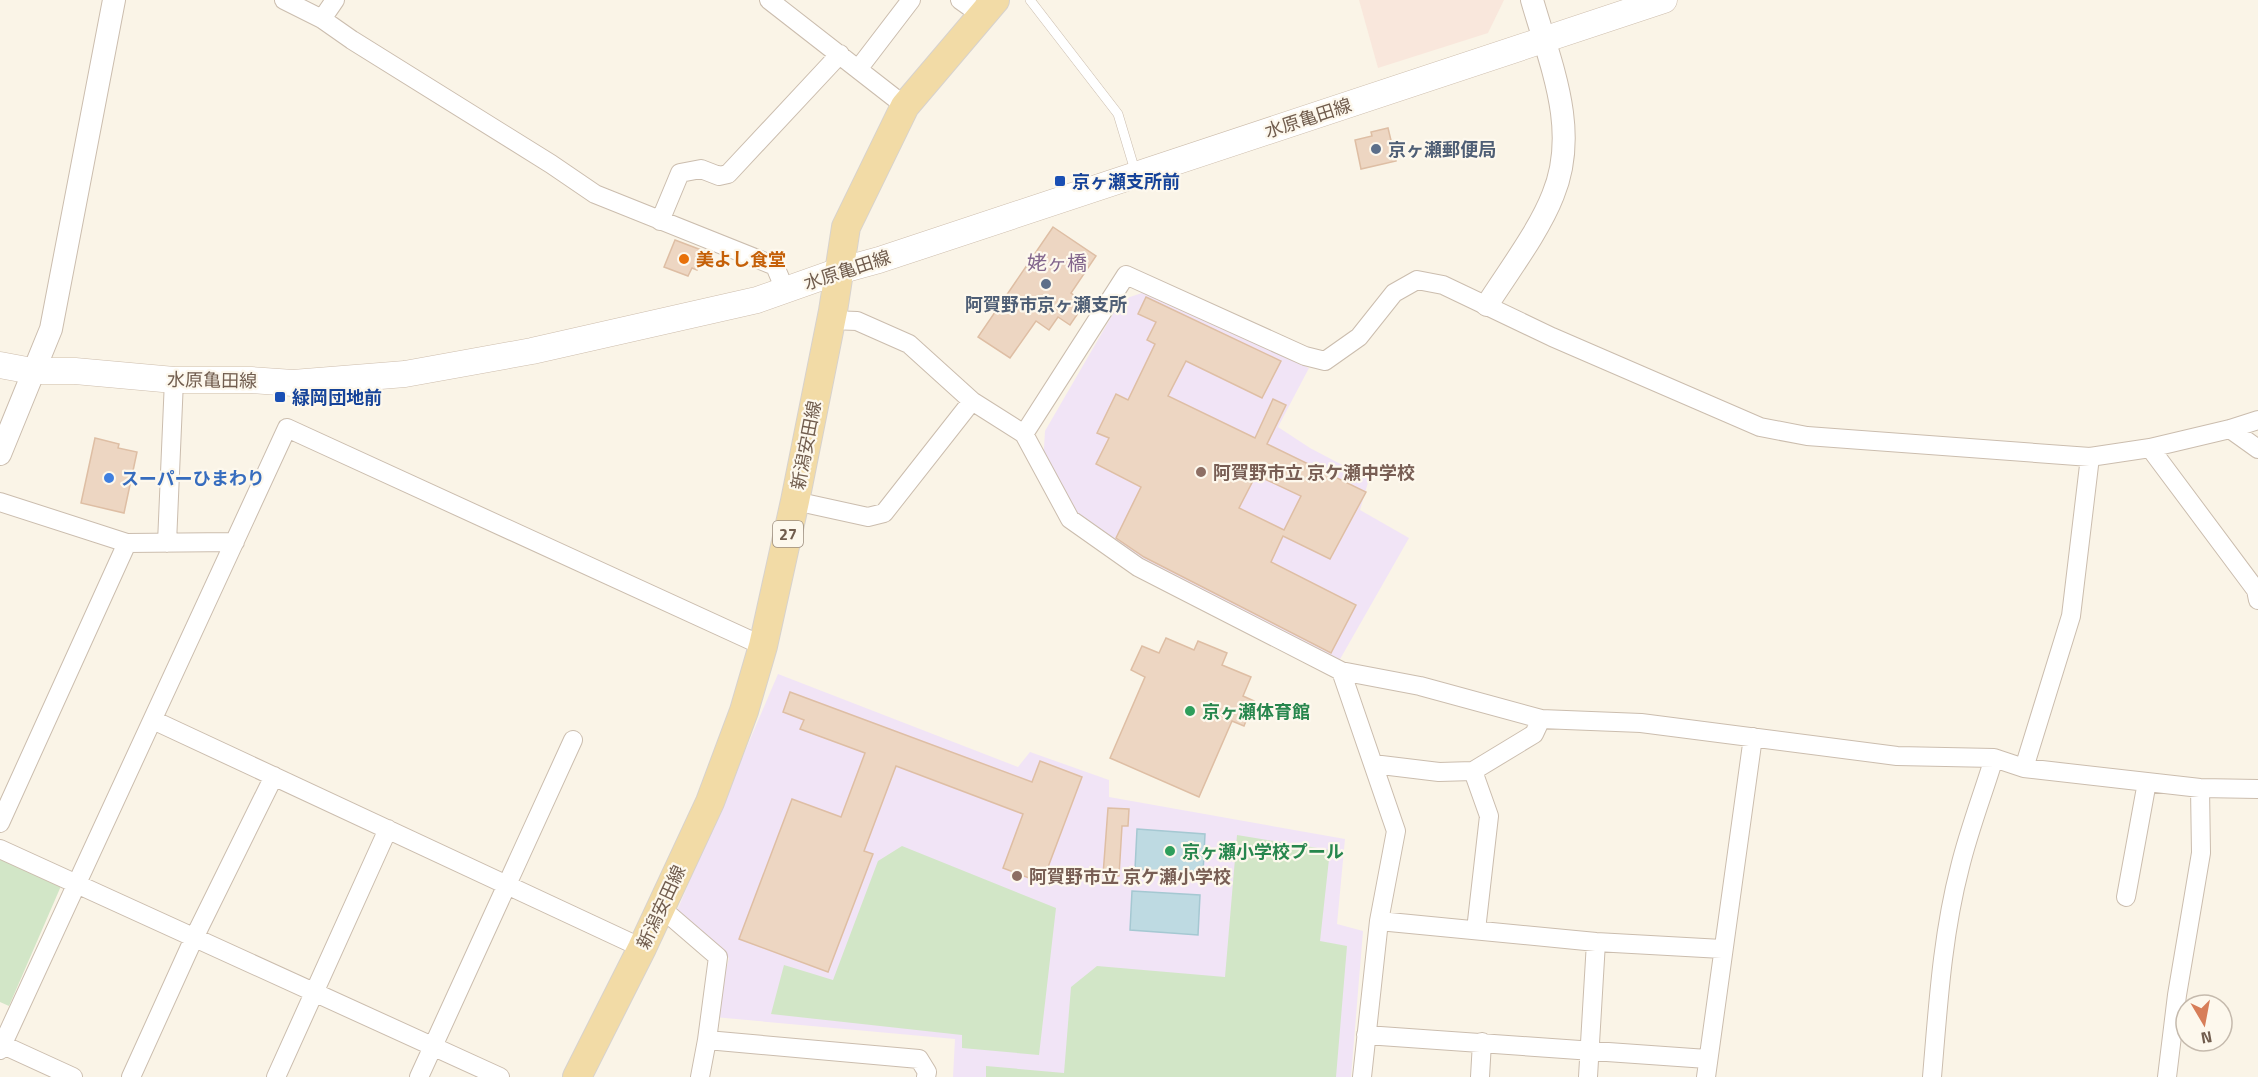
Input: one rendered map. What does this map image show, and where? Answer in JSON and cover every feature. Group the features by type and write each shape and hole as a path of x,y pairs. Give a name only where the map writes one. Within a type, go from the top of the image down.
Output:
{"main road":[{"name":"水原亀田線","path":"0,365 32,371 75,371 174,380 251,380 293,383 405,374 608,334 757,300 839,270 879,260 1664,0"},
{"name":"新潟安田線","path":"577,1077 642,948 710,802 744,711 763,646 795,501 831,320 846,227 905,106 979,5"}],"street":[{"path":"0,454 51,329 114,0"},
{"path":"284,0 322,19 595,194 775,266 785,290"},
{"path":"322,19 335,0"},
{"path":"769,0 905,106"},
{"path":"859,68 911,0"},
{"path":"1487,305 1542,218 1561,170 1564,143 1563,114 1557,83 1532,0"},
{"path":"660,221 680,173 700,169 719,176 728,174 840,54"},
{"path":"1024,434 1126,275 1305,356 1325,361 1359,337 1394,293 1417,280 1443,285 1552,337 1760,427 1807,436 2090,457 2150,448 2258,420"},
{"path":"831,320 858,321 909,344 972,401 1024,434 1070,519 1138,567 1341,671 1420,686 1541,720 1641,723 1898,756 1994,758 2024,768 2200,788 2258,789"},
{"path":"167,543 174,380"},
{"path":"795,501 868,517 884,513 972,401"},
{"path":"73,1077 1,1048 287,428 763,646"},
{"path":"2230,429 2258,448"},
{"path":"2150,448 2256,590 2258,600"},
{"path":"2024,768 2071,616 2090,457"},
{"path":"0,502 127,543 235,543"},
{"path":"0,824 127,543"},
{"path":"1341,671 1396,831 1379,921 1362,1077"},
{"path":"153,720 642,948"},
{"path":"1373,764 1439,772 1473,771 1534,734 1541,720"},
{"path":"1366,1035 1588,1051 1707,1068 1752,737"},
{"path":"419,1077 573,740"},
{"path":"1932,1077 1942,964 1954,898 1960,868 1994,758"},
{"path":"1473,771 1489,816 1476,930"},
{"path":"131,1077 194,938 274,776"},
{"path":"2126,897 2147,782"},
{"path":"2167,1077 2177,995 2201,853 2200,788"},
{"path":"276,1077 388,829"},
{"path":"0,849 500,1077"},
{"path":"660,907 718,957 700,1077"},
{"path":"1379,921 1596,942 1722,949"},
{"path":"1588,1077 1596,942"},
{"path":"707,1040 919,1059 927,1072 926,1077"},
{"path":"1480,1077 1482,1042"}],"lane":[{"path":"1030,0 1118,114 1136,174"}],"shaded area":[{"path":"1359,0 1504,0 1488,33 1378,68"},
{"name":"阿賀野市立 京ケ瀬中学校","path":"1145,292 1309,368 1278,427 1310,448 1369,479 1360,510 1409,538 1339,661 1123,553 1067,510 1043,465 1045,431 1121,300"},
{"name":"阿賀野市立 京ケ瀬小学校","path":"778,674 1018,767 1030,752 1109,780 1109,797 1345,839 1337,924 1363,931 1351,1077 953,1077 955,1039 714,1017 729,958 676,913"}],"green space":[{"path":"1237,835 1330,850 1320,941 1347,946 1336,1077 986,1077 986,1066 1064,1073 1071,987 1097,966 1225,977"},
{"path":"902,846 1056,908 1039,1055 962,1048 962,1035 771,1014 784,965 833,980 878,861"},
{"path":"0,858 61,886 9,1006 0,1002"}],"water":[{"name":"京ヶ瀬小学校プール","path":"1137,829 1205,834 1203,873 1135,869"},
{"path":"1132,891 1200,895 1198,935 1130,930"}],"building":[{"path":"1388,128 1396,161 1361,169 1355,140 1372,136 1371,132"},
{"name":"阿賀野市京ヶ瀬支所","path":"1053,227 1096,256 1071,293 1085,303 1070,325 1058,317 1049,330 1036,321 1010,358 978,337"},
{"name":"美よし食堂","path":"675,240 704,251 697,270 692,268 688,276 664,267"},
{"path":"1146,297 1281,361 1262,398 1186,361 1168,396 1255,438 1273,399 1286,405 1267,444 1366,492 1330,559 1283,536 1271,562 1356,605 1331,653 1144,557 1116,538 1141,487 1096,464 1109,438 1097,433 1116,394 1128,400 1155,344 1147,340 1156,322 1138,314","holes":["1256,475 1301,496 1284,530 1239,508"]},
{"name":"スーパーひまわり","path":"95,438 119,444 118,448 137,452 124,513 81,503"},
{"name":"京ヶ瀬体育館","path":"1166,638 1194,650 1198,641 1227,653 1222,665 1251,677 1243,696 1254,701 1244,726 1232,721 1199,797 1110,758 1145,677 1131,670 1142,646 1159,653"},
{"path":"790,692 1032,782 1040,761 1082,777 1042,883 1003,868 1023,814 896,766 864,851 873,854 828,972 739,939 792,799 841,817 865,753 800,729 804,720 783,712"},
{"path":"1108,808 1129,809 1128,826 1122,826 1119,876 1103,875"}],"place":[{"name":"京ヶ瀬郵便局","path":"1376,149"},
{"name":"京ヶ瀬支所前","path":"1060,181"},
{"name":"美よし食堂","path":"684,259"},
{"name":"阿賀野市京ヶ瀬支所","path":"1046,284"},
{"name":"緑岡団地前","path":"280,397"},
{"name":"阿賀野市立 京ケ瀬中学校","path":"1201,472"},
{"name":"スーパーひまわり","path":"109,478"},
{"name":"京ヶ瀬体育館","path":"1190,711"},
{"name":"京ヶ瀬小学校プール","path":"1170,851"},
{"name":"阿賀野市立 京ケ瀬小学校","path":"1017,876"}],"district":[{"name":"姥ヶ橋","path":"1057,262"}]}
